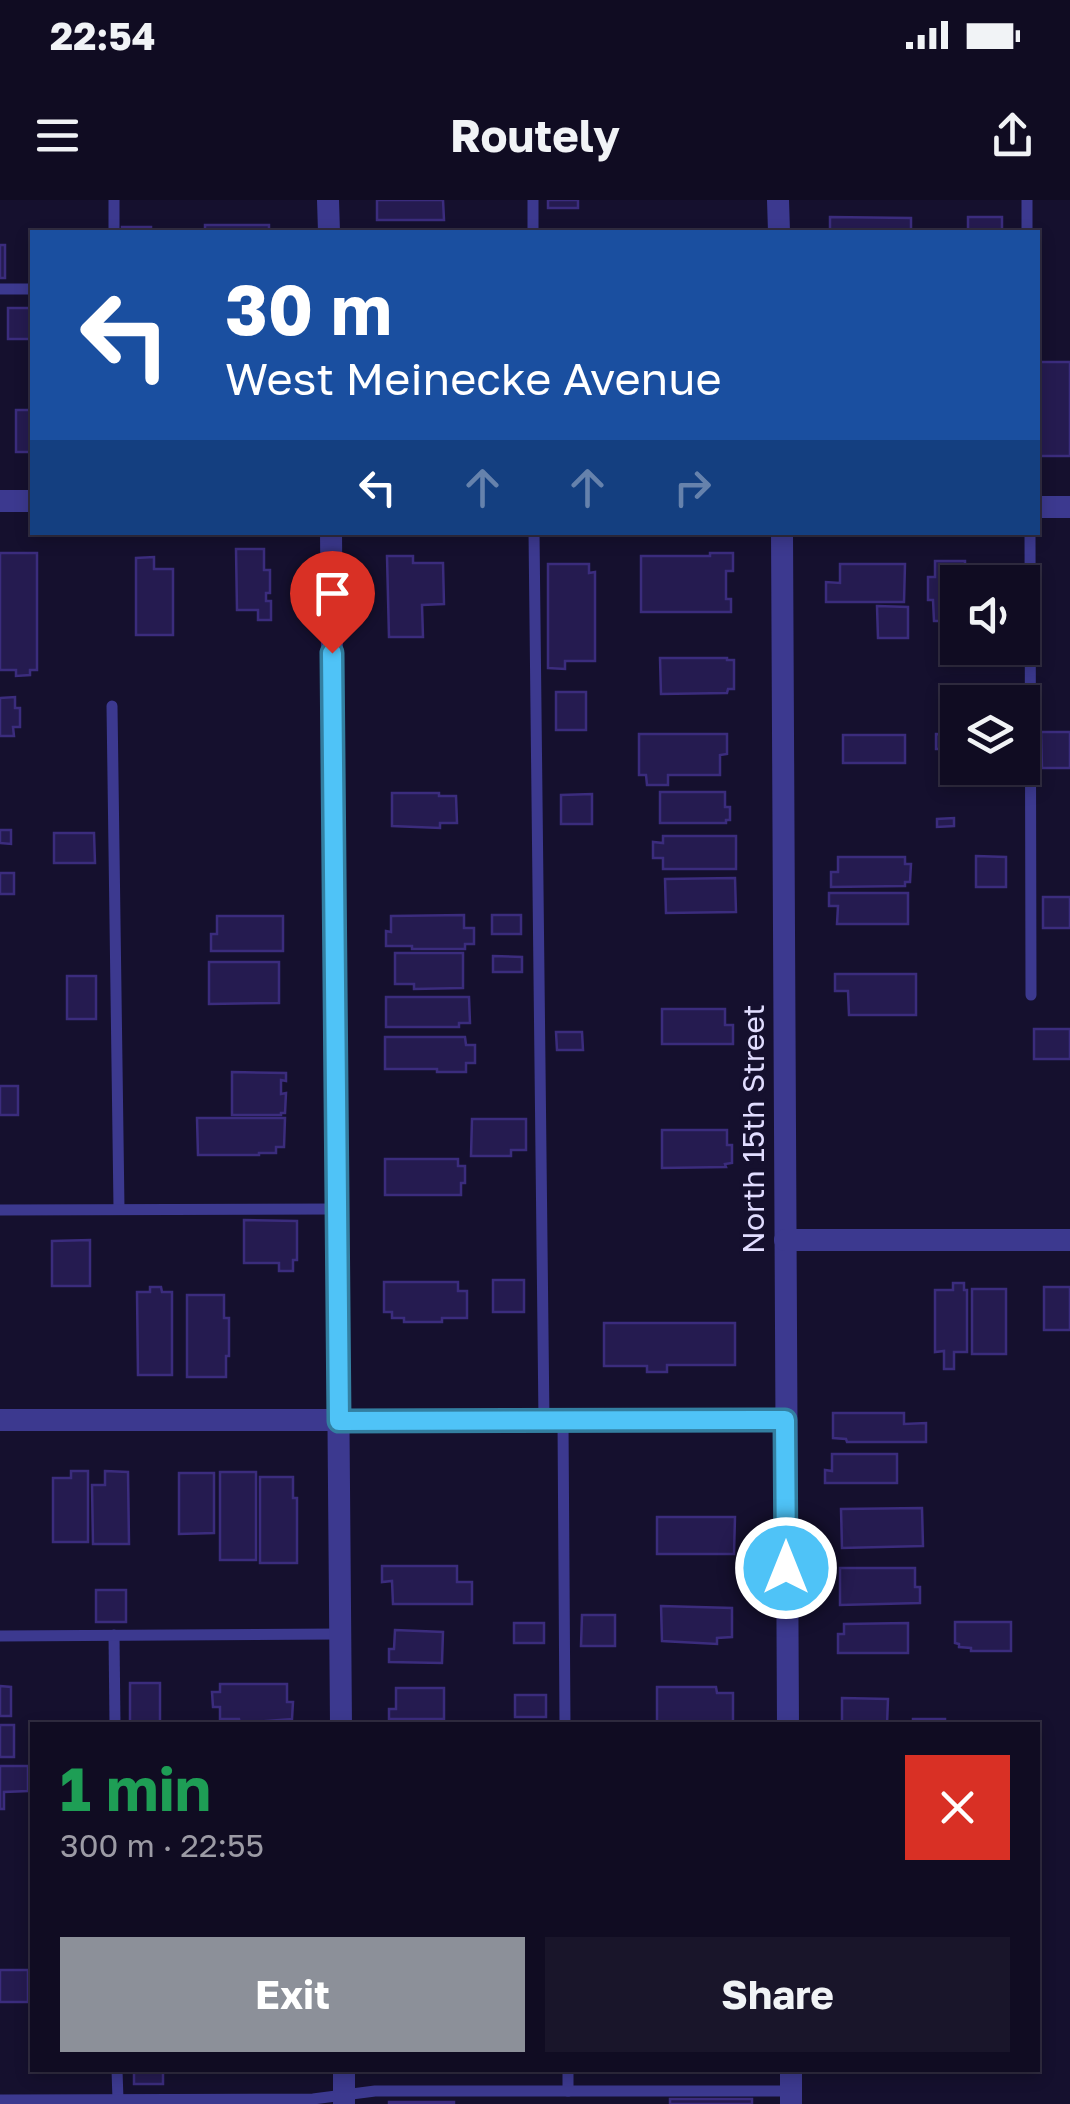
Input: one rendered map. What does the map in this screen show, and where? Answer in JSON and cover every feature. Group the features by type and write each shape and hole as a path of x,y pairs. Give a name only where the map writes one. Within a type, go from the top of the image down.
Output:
{"street":[{"path":"328,200 329,230"},
{"path":"778,200 779,230"},
{"path":"0,501 30,501"},
{"path":"1040,508 1070,508"},
{"path":"331,535 341,1722"},
{"name":"North 15th Street","path":"782,535 788,1722"},
{"path":"784,1240 1070,1240"},
{"path":"0,1420 785,1420"},
{"path":"344,2072 344,2100"}],"lane":[{"path":"114,200 114,230"},
{"path":"532,200 533,230"},
{"path":"1027,200 1028,230"},
{"path":"0,289 30,290"},
{"path":"534,535 554,1421 565,1722"},
{"path":"1030,535 1031,995"},
{"path":"112,706 120,1208"},
{"path":"0,1210 337,1209"},
{"path":"0,1636 341,1634"},
{"path":"114,1635 114,1722"},
{"path":"118,2072 118,2100"},
{"path":"568,2072 568,2092"},
{"path":"0,2100 344,2100 375,2091 791,2088"}],"building":[{"path":"377,200 443,200 444,220 377,220"},
{"path":"548,200 578,200 578,208 548,208"},
{"path":"830,217 911,218 911,230 830,230"},
{"path":"968,217 1002,217 1002,230 968,230"},
{"path":"205,225 269,225 269,230 205,230"},
{"path":"122,227 151,227 151,230"},
{"path":"0,245 5,245 5,278 0,278"},
{"path":"8,308 30,308 30,339 8,339"},
{"path":"1040,362 1070,362 1070,456 1040,456"},
{"path":"16,410 30,410 30,452 16,452"},
{"path":"236,549 264,549 264,570 270,570 266,601 271,601 271,620 258,620 258,610 237,610"},
{"path":"0,553 37,553 37,670 30,670 30,675 16,676 16,670 0,670"},
{"path":"733,553 733,571 726,571 726,599 731,599 731,612 641,612 641,556"},
{"path":"387,556 413,556 413,563 443,563 444,604 422,605 423,637 389,637"},
{"path":"154,557 154,569 173,569 173,635 136,635 136,558"},
{"path":"935,561 965,561 965,565 940,565 940,621 934,621 933,600 928,600 928,577 935,577"},
{"path":"548,564 589,564 589,573 595,572 595,661 565,661 565,669 548,668"},
{"path":"840,564 905,564 904,602 826,602 826,582 840,583"},
{"path":"877,606 908,607 908,638 878,638"},
{"path":"660,658 734,660 734,689 727,693 661,694"},
{"path":"556,692 586,692 586,730 556,730"},
{"path":"15,697 15,708 20,708 20,727 13,727 14,736 0,736 0,698"},
{"path":"1041,732 1070,732 1070,768 1042,768"},
{"path":"639,734 727,734 727,754 720,755 720,775 668,775 668,785 647,785 646,775 639,775"},
{"path":"843,735 905,735 905,763 843,763"},
{"path":"660,792 725,792 730,820 660,823"},
{"path":"392,793 456,796 457,823 440,823 440,828 392,826"},
{"path":"592,794 592,824 561,824 561,795"},
{"path":"954,818 954,826 937,827 937,819"},
{"path":"0,830 11,830 11,844 0,843"},
{"path":"54,833 94,833 95,863 54,863"},
{"path":"663,836 736,836 736,869 663,869 663,858 653,858 653,842 663,843"},
{"path":"976,856 1006,857 1006,887 976,887"},
{"path":"838,857 905,857 905,864 911,864 910,882 905,882 905,886 831,887 831,872 838,872"},
{"path":"0,873 14,873 14,894 0,894"},
{"path":"735,878 736,912 666,913 665,879"},
{"path":"829,893 908,893 908,924 837,924 838,906 829,906"},
{"path":"1043,897 1070,897 1070,928 1043,928"},
{"path":"464,915 464,928 474,928 474,944 465,944 465,949 386,946 391,916"},
{"path":"492,915 521,915 521,934 492,934"},
{"path":"217,916 283,916 283,951 211,951 211,934 217,934"},
{"path":"395,953 463,953 463,988 414,989 414,984 395,984"},
{"path":"493,956 522,957 522,972 493,972"},
{"path":"209,962 279,962 279,1003 209,1004"},
{"path":"835,974 916,974 916,1015 849,1015 848,991 835,991"},
{"path":"67,976 96,976 96,1019 67,1019"},
{"path":"386,997 469,997 470,1023 459,1023 459,1027 386,1027"},
{"path":"662,1009 725,1009 725,1025 733,1025 733,1044 662,1044"},
{"path":"1034,1029 1070,1029 1070,1059 1034,1059"},
{"path":"556,1032 582,1032 583,1050 557,1050"},
{"path":"385,1037 465,1037 466,1045 475,1045 475,1063 466,1063 466,1072 385,1069"},
{"path":"232,1072 286,1073 286,1081 281,1080 281,1094 286,1093 285,1113 232,1115"},
{"path":"0,1086 18,1086 18,1115 0,1115"},
{"path":"197,1118 285,1118 284,1147 276,1147 276,1153 259,1155 198,1155"},
{"path":"472,1119 526,1119 526,1150 511,1150 511,1156 471,1156"},
{"path":"662,1130 727,1130 732,1163 725,1164 726,1167 662,1168"},
{"path":"385,1159 458,1159 458,1166 465,1166 461,1195 385,1195"},
{"path":"244,1220 297,1221 297,1260 293,1260 293,1271 279,1271 279,1263 244,1263"},
{"path":"90,1240 90,1286 52,1286 52,1241"},
{"path":"493,1280 524,1280 524,1312 493,1312"},
{"path":"384,1282 458,1282 458,1291 467,1291 467,1318 404,1322 404,1318 392,1318 392,1312 384,1312"},
{"path":"953,1283 964,1283 967,1290 967,1352 954,1352 954,1369 944,1369 944,1351 935,1352 935,1290 953,1290"},
{"path":"150,1287 172,1292 172,1375 138,1375 137,1292 150,1292"},
{"path":"1044,1287 1070,1287 1070,1330 1044,1330"},
{"path":"972,1289 1006,1289 1006,1354 972,1354"},
{"path":"187,1295 224,1295 224,1318 229,1318 226,1377 187,1377"},
{"path":"604,1323 735,1323 735,1365 667,1365 667,1372 647,1372 647,1366 604,1366"},
{"path":"833,1413 904,1413 904,1424 926,1423 926,1442 847,1442 833,1438"},
{"path":"832,1454 897,1454 897,1483 825,1483 825,1470 832,1471"},
{"path":"71,1471 88,1471 88,1542 53,1542 53,1478 71,1478"},
{"path":"105,1471 128,1472 129,1544 93,1544 92,1485 105,1485"},
{"path":"220,1472 256,1472 256,1560 220,1560"},
{"path":"179,1473 214,1473 214,1533 179,1534"},
{"path":"260,1477 293,1477 293,1498 297,1498 297,1563 260,1563"},
{"path":"922,1508 923,1546 842,1548 841,1509"},
{"path":"657,1517 735,1517 734,1554 657,1554"},
{"path":"382,1566 457,1566 457,1582 472,1582 472,1604 393,1604 392,1581 382,1582"},
{"path":"840,1568 915,1568 920,1603 840,1605"},
{"path":"96,1590 126,1590 126,1622 96,1622"},
{"path":"661,1606 732,1608 732,1637 717,1638 717,1644 662,1641"},
{"path":"582,1615 615,1615 615,1646 581,1646"},
{"path":"955,1622 1011,1622 1011,1651 971,1651 959,1647 955,1643"},
{"path":"514,1623 544,1623 544,1643 514,1643"},
{"path":"908,1623 908,1653 838,1653 838,1634 844,1634 844,1624"},
{"path":"395,1630 443,1632 442,1663 389,1662"},
{"path":"130,1683 160,1683 160,1722 130,1722"},
{"path":"220,1684 287,1684 287,1702 293,1702 292,1719 220,1719 220,1707 213,1707 212,1692 220,1692"},
{"path":"0,1686 11,1687 11,1716 0,1716"},
{"path":"657,1687 716,1687 717,1693 733,1693 733,1722 657,1722"},
{"path":"396,1688 444,1688 444,1719 389,1719 389,1709 396,1709"},
{"path":"515,1695 546,1695 546,1717 515,1717"},
{"path":"842,1698 888,1699 887,1722 842,1722"},
{"path":"913,1719 945,1719 945,1722"},
{"path":"0,1725 14,1725 14,1757 0,1757"},
{"path":"0,1766 28,1766 28,1791 4,1792 4,1809 0,1809"},
{"path":"0,1970 28,1970 28,2002 0,2002"},
{"path":"134,2072 163,2072 163,2084 134,2084"},
{"path":"670,2099 752,2099 752,2104 670,2104"},
{"path":"454,2102 454,2104 389,2104"}],"route":[{"path":"332,653 339,1421 785,1420 786,1568"}]}
